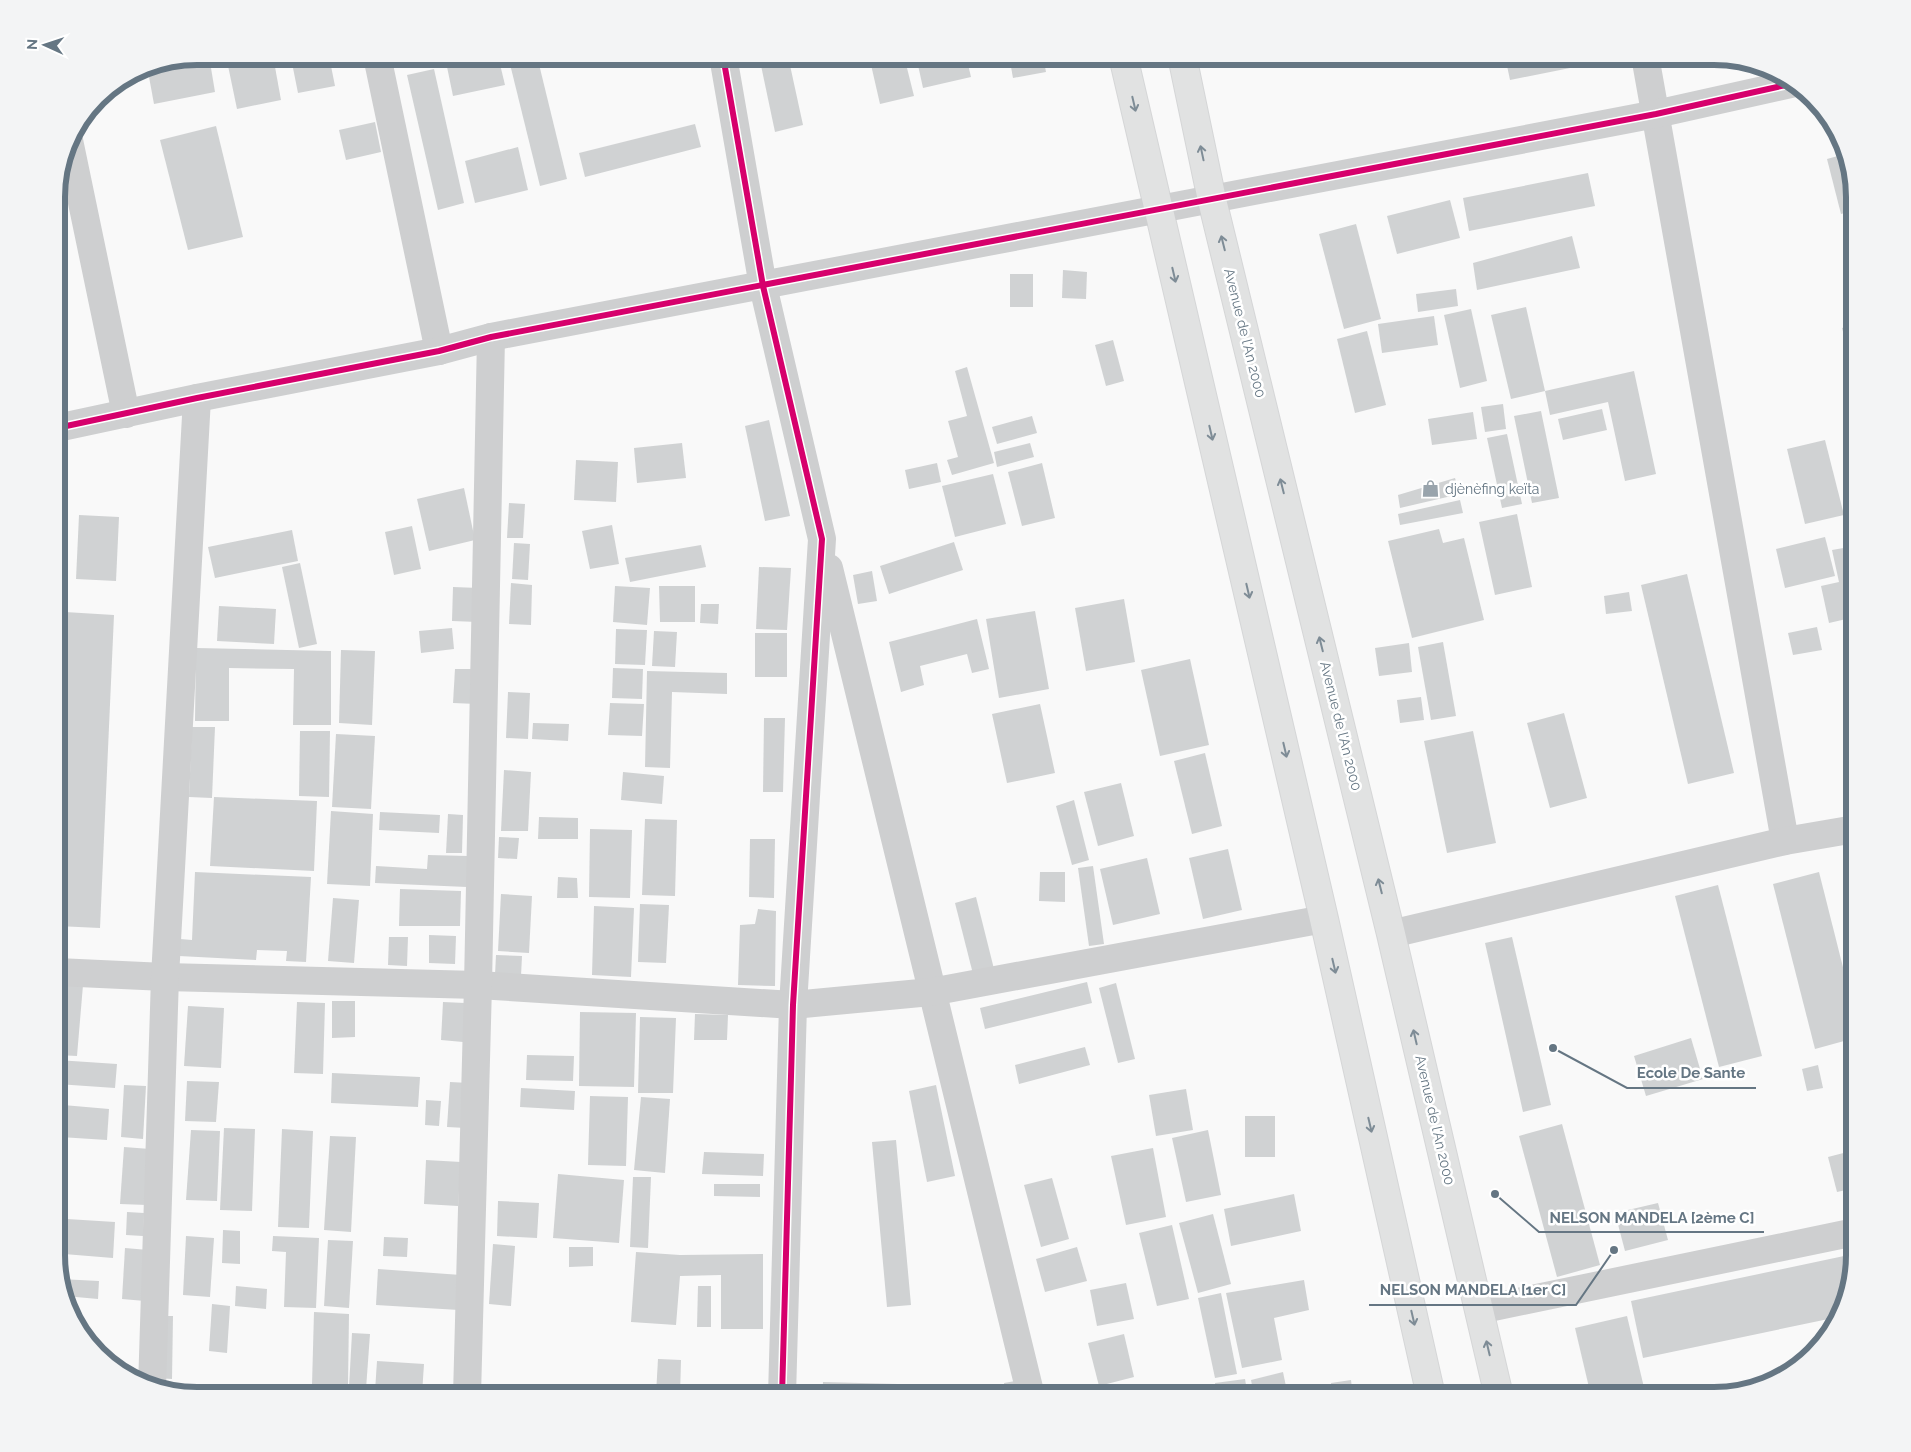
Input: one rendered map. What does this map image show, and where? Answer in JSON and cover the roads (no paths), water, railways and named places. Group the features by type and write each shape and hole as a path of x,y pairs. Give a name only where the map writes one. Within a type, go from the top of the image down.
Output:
{"main road":[{"path":"1125,65 1324,919 1429,1387"},
{"name":"Avenue de l'An 2000","path":"1184,65 1212,200 1391,934 1498,1387"}],"street":[{"path":"379,65 439,352"},
{"path":"725,65 763,286 931,992 1029,1387"},
{"path":"1647,65 1785,841"},
{"path":"65,426 197,398 439,352 491,337 1656,114 1784,85"},
{"path":"72,156 126,414"},
{"path":"467,1387 478,984 491,337"},
{"path":"152,1379 165,977 197,398"},
{"path":"782,1387 793,1005 822,540"},
{"path":"1391,934 1785,841 1846,831"},
{"path":"65,972 165,977 478,984 793,1005 931,992 1324,919"},
{"path":"1479,1310 1846,1234"}],"place":[{"name":"djènèfing keïta","path":"1431,489"},
{"name":"Ecole De Sante","path":"1553,1048"},
{"name":"NELSON MANDELA [2ème C]","path":"1495,1194"},
{"name":"NELSON MANDELA [1er C]","path":"1614,1250"}]}
